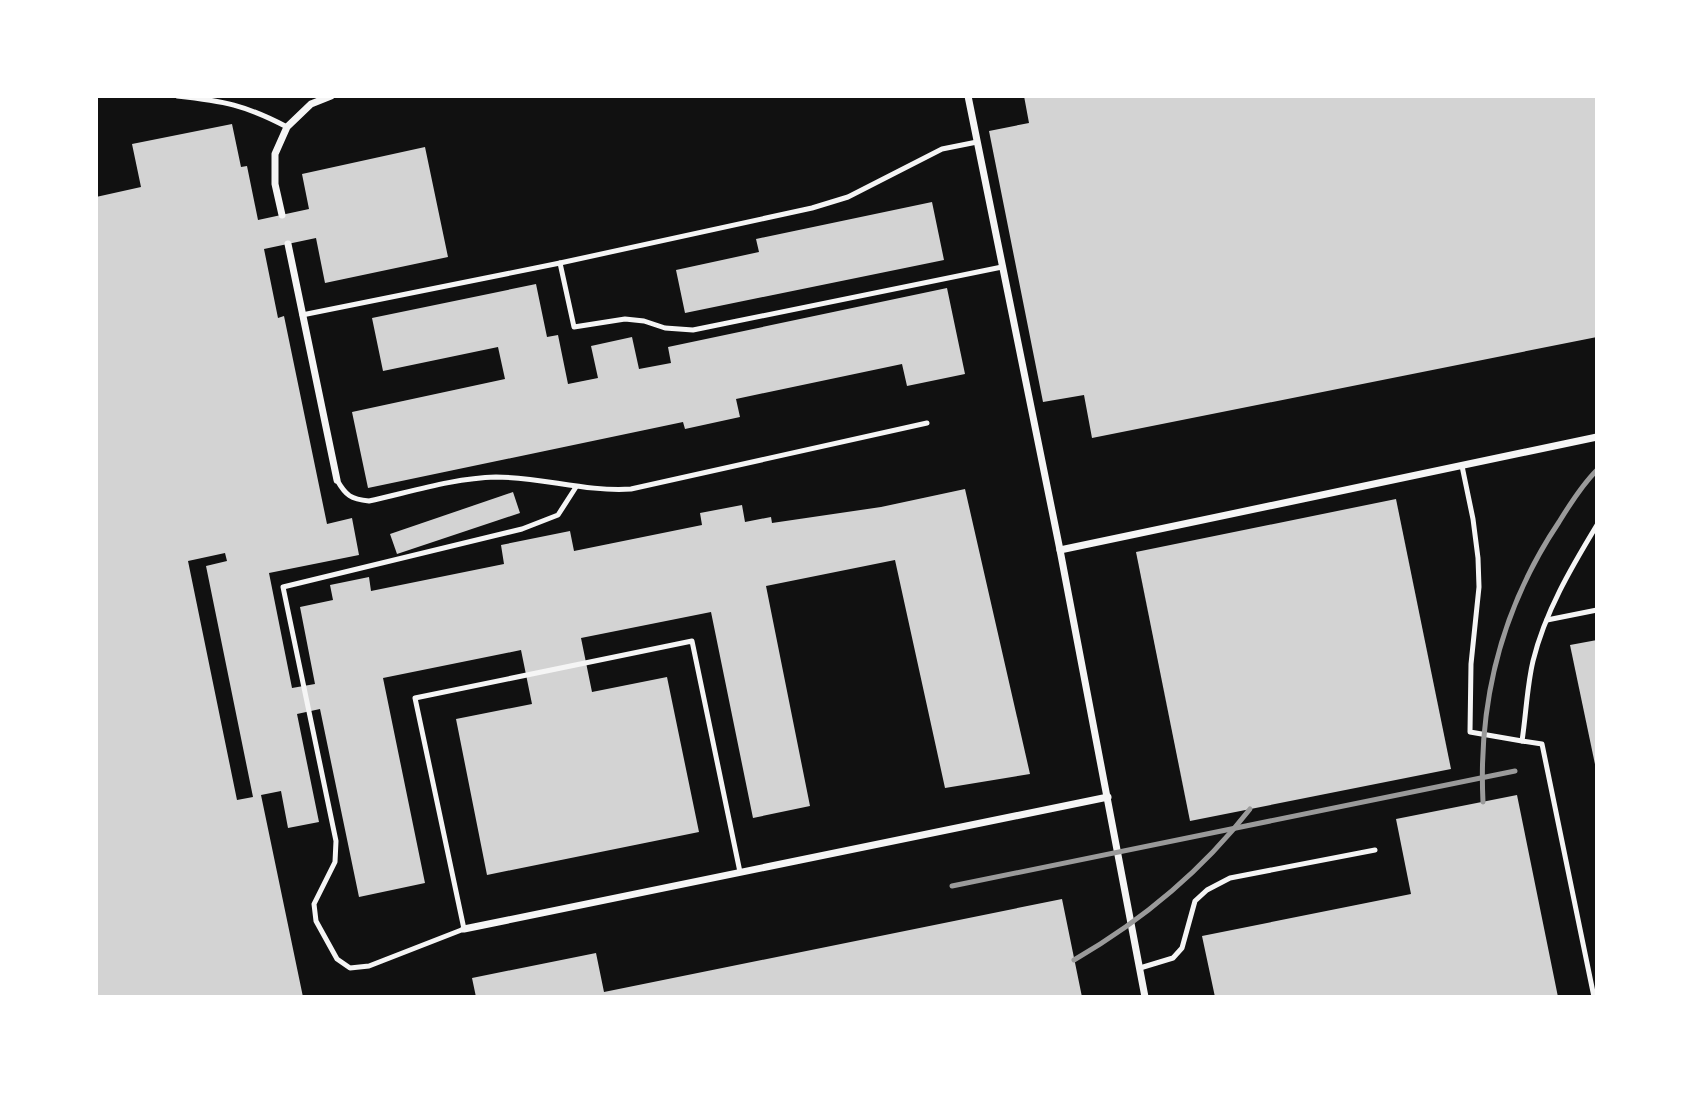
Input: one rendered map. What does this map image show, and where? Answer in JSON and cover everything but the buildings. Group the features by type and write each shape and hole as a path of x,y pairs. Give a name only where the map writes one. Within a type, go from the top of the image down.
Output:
{"street":[{"path":"282,215 275,184 275,154 287,127 311,104 331,96"},
{"path":"968,96 1060,550 1145,997"},
{"path":"288,244 338,480"},
{"path":"1060,550 1597,437"},
{"path":"464,929 1108,797"}],"lane":[{"path":"177,96 231,103 255,110 287,127"},
{"path":"302,315 812,208 848,197 942,149 977,142"},
{"path":"560,263 574,327 625,319 678,330 693,330 1002,267"},
{"path":"338,480 345,495 355,500 369,501 472,479 496,477 605,491 631,489 927,423"},
{"path":"1462,466 1474,519 1479,587 1471,664 1470,732 1542,744 1594,997"},
{"path":"576,487 558,515 522,530 283,587 336,841 335,862 314,904 316,921 337,959 350,968 369,966 464,929 415,698 692,641 740,872"},
{"path":"1522,741 1533,662 1547,620 1566,576 1597,525"},
{"path":"1547,620 1597,610"},
{"path":"1140,968 1173,957 1182,948 1195,901 1207,890 1230,878 1375,850"}],"railway":[{"path":"1483,802 1482,764 1490,691 1509,621 1539,554 1576,495 1597,470"},
{"path":"952,886 1515,771"},
{"path":"1074,960 1124,928 1170,893 1212,854 1250,809"}]}
